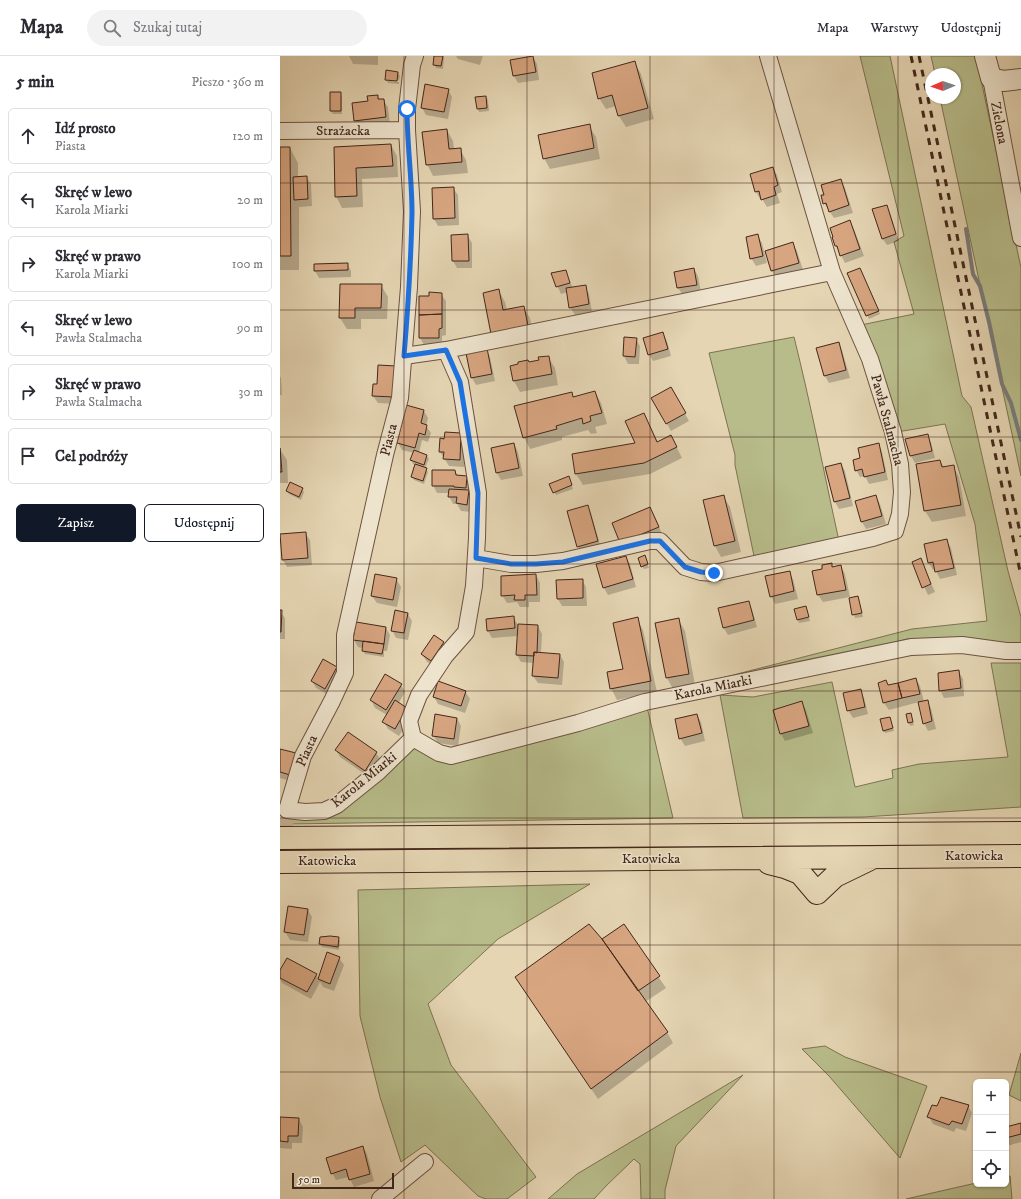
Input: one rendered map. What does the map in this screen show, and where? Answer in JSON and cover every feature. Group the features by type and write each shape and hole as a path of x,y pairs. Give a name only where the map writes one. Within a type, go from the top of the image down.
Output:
{"main road":[{"name":"Katowicka","path":"280,838 1021,833"},
{"path":"746,858 785,867 800,874 817,893 835,876 875,856"},
{"name":"Katowicka","path":"280,862 1021,856"}],"street":[{"name":"Piasta","path":"287,810 303,756 345,673 345,635 385,455 400,398 409,287 412,211 407,109 412,65 415,56"},
{"name":"Pawła Stalmacha","path":"476,558 511,564 563,562 650,541 660,541 685,567 701,572 714,573 873,538 895,531 900,514 902,492 900,464 893,432 870,359 832,272 768,56"},
{"path":"992,65 1003,81 1021,79"},
{"name":"Zielona","path":"992,65 1021,238"},
{"name":"Strażacka","path":"280,131 407,130"},
{"path":"404,356 446,350 832,272"},
{"path":"413,738 409,721 419,695 445,656 466,632 474,586 478,493 460,382 446,350"},
{"name":"Karola Miarki","path":"287,810 304,812 324,811 337,805 378,772 413,738 439,753 451,756 578,723 645,702 911,647 962,646 1006,651 1021,651"},
{"path":"380,1199 425,1162"}],"green space":[{"path":"860,56 890,56 962,396 971,407 1008,571 1021,617 1021,643 1009,647 965,640 907,639 857,653 714,680 912,629 987,621 975,524 945,424 897,432 861,325 914,314 894,242 904,236"},
{"path":"931,56 976,56 1021,268 1021,476 941,104 961,104 961,68 934,68"},
{"path":"794,337 839,541 754,556 735,465 735,455 709,353"},
{"path":"991,663 1021,663 1021,807 863,817 743,818 720,695 753,697 832,682 855,787 893,778 892,770 919,764 1008,757"},
{"path":"647,707 673,818 289,824 292,815 326,815 409,749 415,748 442,762"},
{"path":"590,884 498,939 428,1004 451,1065 536,1177 507,1199 486,1199 478,1196 425,1145 401,1162 380,1097 360,1016 358,890"},
{"path":"825,1046 845,1057 927,1086 900,1158 829,1076 802,1049"},
{"path":"1021,1053 1021,1101 1009,1095"},
{"path":"743,1075 676,1146 665,1190 665,1199 641,1199 640,1164 634,1159 594,1199 548,1199 577,1174"},
{"path":"1010,1176 1012,1199 906,1199 973,1184 973,1187 1009,1187"}],"building":[{"path":"434,56 443,56 441,66 433,65"},
{"path":"533,56 536,72 513,76 510,60"},
{"path":"635,61 648,108 618,116 612,95 598,99 592,73"},
{"path":"386,70 398,72 397,81 385,80"},
{"path":"425,84 449,89 444,112 421,108"},
{"path":"330,92 341,92 341,111 330,111"},
{"path":"378,95 378,99 384,99 386,117 354,121 352,103 368,101 367,96"},
{"path":"486,96 487,108 477,109 475,97"},
{"path":"590,124 594,148 543,159 538,135"},
{"path":"447,129 449,149 461,148 462,162 426,165 422,132"},
{"path":"391,144 393,166 356,168 357,196 335,197 334,147"},
{"path":"280,147 290,147 291,256 280,256"},
{"path":"773,167 778,185 774,187 776,195 761,200 759,191 755,192 750,174"},
{"path":"307,176 308,199 294,200 293,177"},
{"path":"841,179 849,205 829,212 826,203 823,204 821,195 824,195 821,185"},
{"path":"454,187 455,218 433,219 432,188"},
{"path":"887,205 896,234 882,239 872,209"},
{"path":"850,220 860,249 840,256 837,246 835,246 830,228"},
{"path":"468,234 469,261 452,261 451,235"},
{"path":"758,234 763,256 750,259 746,237"},
{"path":"793,242 799,263 771,271 765,251"},
{"path":"348,263 348,270 314,271 314,264"},
{"path":"694,268 697,285 677,288 674,272"},
{"path":"860,268 879,311 866,316 847,273"},
{"path":"566,270 570,283 556,287 551,273"},
{"path":"340,284 382,284 381,308 355,308 355,318 339,318"},
{"path":"586,285 589,304 569,308 566,288"},
{"path":"499,289 503,310 524,306 528,326 491,334 483,293"},
{"path":"429,292 442,293 442,314 419,315 419,296 429,296"},
{"path":"442,314 442,328 439,329 439,338 419,338 419,315"},
{"path":"663,332 668,349 648,355 643,338"},
{"path":"624,337 637,338 635,357 623,356"},
{"path":"839,342 846,370 824,376 816,348"},
{"path":"487,348 492,374 471,378 466,353"},
{"path":"549,356 552,374 513,381 510,366 518,364 518,362 528,360 529,362 539,360 538,357"},
{"path":"378,365 396,366 394,397 372,396 373,384 377,384"},
{"path":"671,387 686,413 666,424 651,398"},
{"path":"595,391 602,413 590,416 591,421 583,424 582,418 556,426 557,429 523,438 514,406 572,392 573,397"},
{"path":"406,405 424,410 421,423 427,425 425,435 419,433 415,448 397,443"},
{"path":"644,413 657,442 671,435 677,447 644,463 575,474 572,454 635,443 625,421"},
{"path":"445,432 461,433 460,460 443,459 444,452 439,452 440,438 444,439"},
{"path":"928,434 932,451 910,456 905,439"},
{"path":"514,443 519,468 496,473 491,448"},
{"path":"879,443 885,472 864,477 862,469 855,471 853,460 860,458 858,448"},
{"path":"280,448 282,472 280,472"},
{"path":"414,450 427,455 424,465 410,460"},
{"path":"940,460 942,467 954,465 961,505 924,511 916,464"},
{"path":"841,463 850,498 834,502 825,467"},
{"path":"415,464 427,468 423,481 411,477"},
{"path":"432,470 455,470 456,475 467,476 466,488 454,486 432,486"},
{"path":"569,476 572,485 553,493 549,484"},
{"path":"290,482 303,488 299,497 286,491"},
{"path":"449,489 469,490 467,505 456,503 457,497 448,497"},
{"path":"724,495 735,541 714,546 703,500"},
{"path":"876,495 882,516 861,522 855,501"},
{"path":"588,505 598,541 577,547 567,511"},
{"path":"650,507 659,527 620,543 612,523"},
{"path":"306,532 308,558 282,560 280,534"},
{"path":"947,539 954,568 935,572 933,562 928,563 924,544"},
{"path":"645,555 648,564 641,567 638,558"},
{"path":"626,556 633,579 603,588 596,564"},
{"path":"921,558 931,584 922,588 912,562"},
{"path":"832,563 832,567 841,565 846,590 817,595 812,571 822,569 822,565"},
{"path":"790,571 794,591 770,597 765,576"},
{"path":"375,574 397,578 393,600 371,596"},
{"path":"536,574 537,595 525,595 525,600 514,600 515,595 501,596 501,576"},
{"path":"583,579 583,598 557,599 556,580"},
{"path":"858,596 862,613 852,615 849,598"},
{"path":"749,601 754,620 723,628 718,608"},
{"path":"806,606 809,617 797,620 794,609"},
{"path":"280,610 282,610 281,632 280,632"},
{"path":"395,610 408,613 404,633 391,631"},
{"path":"514,616 515,628 487,631 486,619"},
{"path":"638,617 651,681 610,689 607,672 623,669 613,623"},
{"path":"679,618 689,674 666,678 655,623"},
{"path":"356,622 386,627 384,644 353,640"},
{"path":"518,624 538,625 537,653 534,652 534,656 516,655"},
{"path":"434,635 444,642 431,661 421,654"},
{"path":"363,641 384,644 382,654 362,651"},
{"path":"534,652 560,654 558,678 532,676"},
{"path":"323,659 337,667 325,689 311,681"},
{"path":"959,670 961,688 939,691 938,673"},
{"path":"385,674 402,684 386,710 370,700"},
{"path":"916,678 920,694 902,698 898,683"},
{"path":"886,680 888,685 898,683 902,698 883,703 878,683"},
{"path":"438,681 466,691 461,706 433,697"},
{"path":"861,689 865,707 847,711 843,693"},
{"path":"395,700 407,708 395,729 382,722"},
{"path":"928,700 932,721 923,724 918,702"},
{"path":"802,701 809,726 780,734 773,710"},
{"path":"911,713 913,722 908,723 906,714"},
{"path":"435,714 457,718 454,739 432,736"},
{"path":"697,714 702,733 679,739 675,719"},
{"path":"890,717 893,728 883,731 880,719"},
{"path":"348,732 377,752 365,771 335,750"},
{"path":"280,749 296,753 290,775 280,772"},
{"path":"288,906 308,909 304,935 284,932"},
{"path":"589,924 602,939 668,1032 591,1089 515,977"},
{"path":"624,924 660,976 638,991 602,939"},
{"path":"320,937 339,937 338,947 319,944"},
{"path":"327,952 340,957 330,984 318,979"},
{"path":"287,958 317,974 307,992 280,978 280,970"},
{"path":"941,1097 969,1105 962,1124 952,1121 949,1125 927,1117 932,1105 937,1106"},
{"path":"280,1117 299,1118 298,1136 288,1136 288,1142 280,1141"},
{"path":"1021,1123 1021,1134 1009,1137 1009,1126"},
{"path":"363,1146 370,1174 349,1180 346,1169 331,1174 326,1158"}],"waterway":[{"path":"966,229 973,274 980,286 1002,384 1011,403 1021,440"}],"tunnel":[{"path":"280,858 287,810"}],"railway":[{"path":"911,56 1021,576"},
{"path":"919,56 1021,537"}],"route":[{"path":"407,109 412,211 404,356 446,350 460,382 478,493 476,558 511,564 563,562 650,541 660,541 685,567 701,572 714,573"}]}
